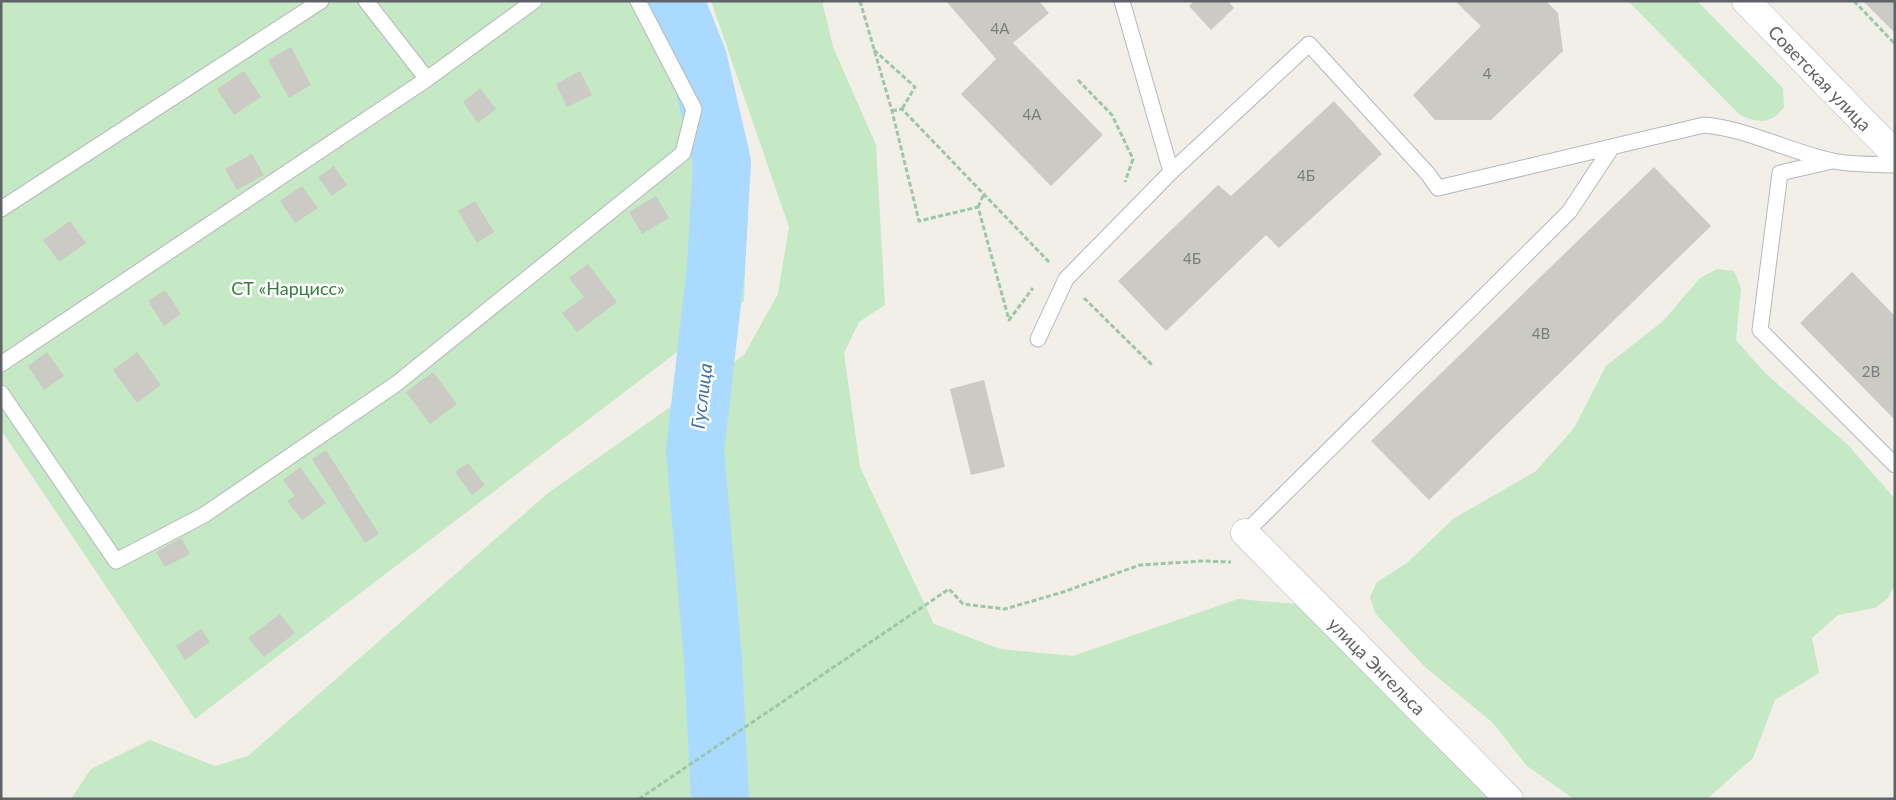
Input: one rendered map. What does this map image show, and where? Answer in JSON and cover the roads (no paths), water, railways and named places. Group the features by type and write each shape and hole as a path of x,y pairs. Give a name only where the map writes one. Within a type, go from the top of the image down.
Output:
{"street":[{"name":"Советская улица","path":"1746,1 1895,154"},
{"name":"улица Энгельса","path":"1246,532 1276,565 1509,799"}],"lane":[{"path":"1,210 321,1"},
{"path":"366,1 427,79"},
{"path":"1,364 427,79 534,1"},
{"path":"1,393 116,561 204,515 396,384 683,153 694,109 638,1"},
{"path":"1122,1 1171,172"},
{"path":"1038,340 1066,279 1171,172 1309,44 1428,174 1438,188 1704,125 1743,132 1834,161 1895,165"},
{"path":"1246,532 1569,212 1612,147"},
{"path":"1834,161 1780,173 1760,330 1895,465"}],"waterway":[{"name":"Гуслица","path":"675,1 698,59 722,162 716,268 695,450 713,660 720,799"}],"park label":[{"name":"СТ «Нарцисс»","path":"288,288"}]}
